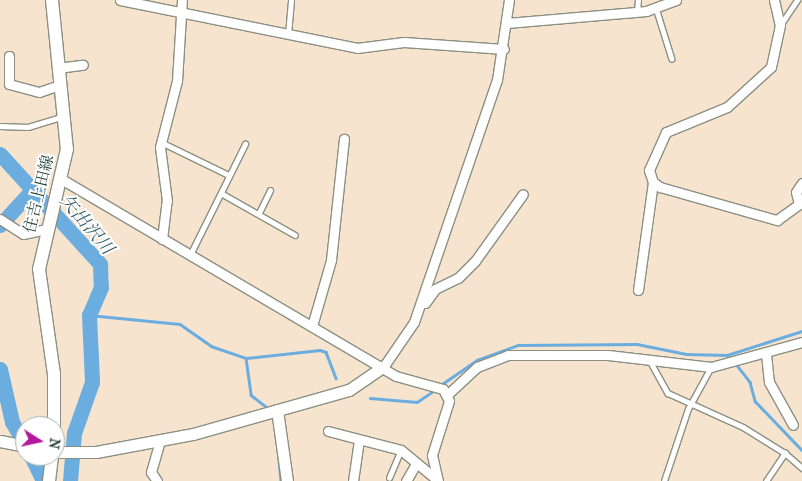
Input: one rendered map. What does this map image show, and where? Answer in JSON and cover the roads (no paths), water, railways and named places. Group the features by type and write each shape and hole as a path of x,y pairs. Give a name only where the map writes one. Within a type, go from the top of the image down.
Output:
{"main road":[{"name":"住吉上田線","path":"52,0 56,68 67,149 63,180 48,224 39,269 54,374 54,416"},
{"path":"49,481 51,466"}],"street":[{"path":"120,0 357,48 404,42 504,49"},
{"path":"162,239 167,201 162,142 177,81 182,0"},
{"path":"65,452 96,452 160,440 277,410 349,390 384,366 400,347 419,308 504,49 509,0"},
{"path":"507,23 637,12 656,8 676,0"},
{"path":"638,290 652,182 649,170 652,156 666,132 727,107 761,79 771,67 780,25 774,0"},
{"path":"9,56 5,85 39,92 59,85"},
{"path":"56,68 83,65"},
{"path":"312,326 331,260 344,139"},
{"path":"63,180 384,366 403,379 423,380 448,394"},
{"path":"652,182 777,220 801,203 796,192 802,183"},
{"path":"419,308 435,289 458,278 475,261 523,194"},
{"path":"2,222 30,235 48,224"},
{"path":"437,480 432,455 448,394 477,367 508,355 649,358 711,367 766,354 802,342"},
{"path":"766,354 769,382 793,425"},
{"path":"277,410 287,481"},
{"path":"328,431 401,450 437,480"},
{"path":"157,481 151,472 160,440"},
{"path":"353,481 359,440"},
{"path":"0,441 15,444"},
{"path":"406,481 416,464"}],"lane":[{"path":"288,34 291,0"},
{"path":"637,12 638,0"},
{"path":"780,25 797,0"},
{"path":"656,8 672,59"},
{"path":"0,126 28,127 64,116"},
{"path":"162,142 229,175"},
{"path":"190,255 244,144"},
{"path":"259,213 270,190"},
{"path":"221,193 295,235"},
{"path":"649,358 668,392 690,406 743,427 785,453 802,468"},
{"path":"664,481 690,406 711,367"},
{"path":"389,478 401,450"},
{"path":"766,481 785,453"}],"waterway":[{"name":"矢出沢川","path":"0,154 100,264 101,287 89,315 92,382 74,433 70,481"},
{"path":"0,225 32,190"},
{"path":"89,315 180,324 211,346 246,358 320,350 326,352 336,378"},
{"path":"439,386 477,360 518,345 637,344 686,354 727,355 802,331"},
{"path":"246,358 251,395 269,409"},
{"path":"736,364 750,382 755,401 802,450"},
{"path":"0,369 12,422 15,427"},
{"path":"370,398 417,402 435,390"},
{"path":"277,438 281,481"},
{"path":"36,466 43,481"}]}
